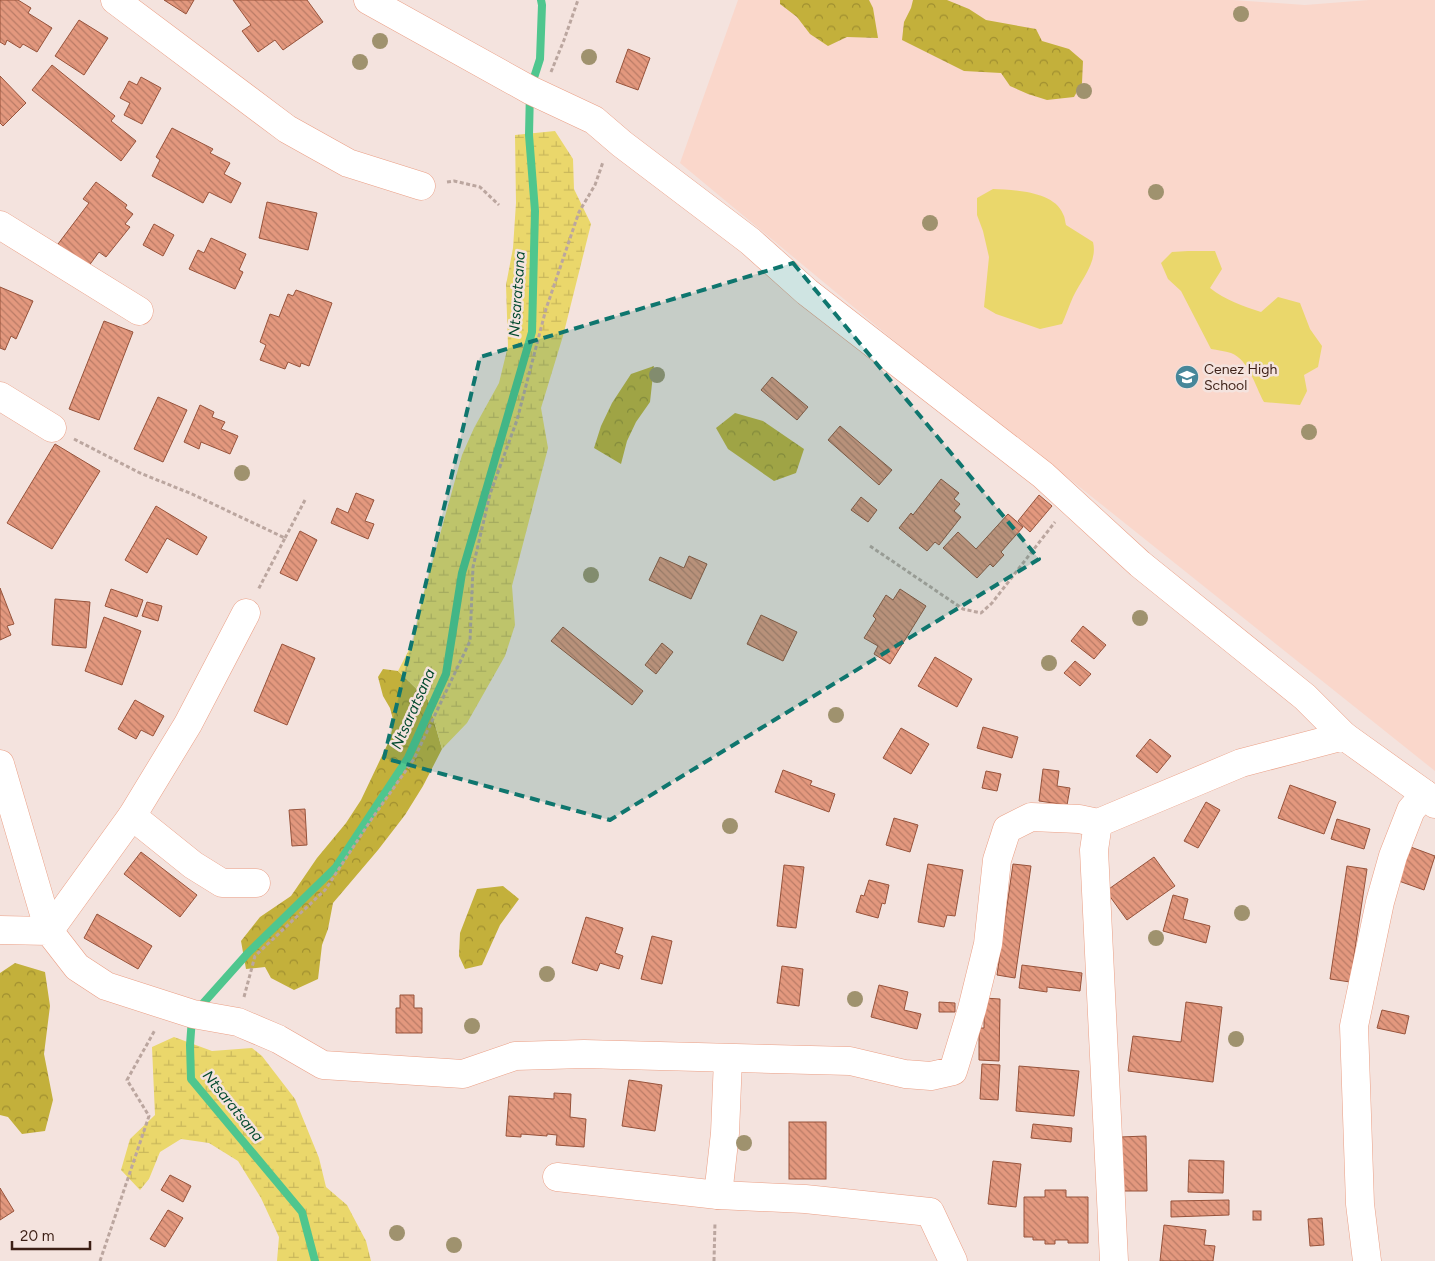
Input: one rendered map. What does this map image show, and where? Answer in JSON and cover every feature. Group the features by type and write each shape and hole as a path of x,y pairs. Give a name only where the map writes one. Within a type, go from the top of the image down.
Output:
{"street":[{"path":"114,0 287,128 348,163 421,186"},
{"path":"368,0 546,98 594,120 622,144 750,241 807,292 1043,475 1140,564 1305,697 1344,736 1430,799 1411,810 1393,856 1380,902 1354,1026 1360,1204 1368,1261"},
{"path":"0,225 139,311"},
{"path":"0,396 52,428"},
{"path":"49,931 132,816 188,724 246,612"},
{"path":"0,764 49,931 77,967 106,986 193,1014 238,1022 278,1039 323,1065 463,1074 515,1056 584,1054 850,1062 905,1074 931,1076 953,1070 972,1009 988,944 998,860 1006,829 1031,817 1079,819 1098,823 1241,763 1344,736"},
{"path":"132,816 193,865 222,883 256,884"},
{"path":"1098,823 1094,850 1114,1261"},
{"path":"0,930 49,931"},
{"path":"718,1196 725,1133 728,1059"},
{"path":"557,1177 718,1196 805,1199 930,1212 953,1261"}],"path":[{"path":"546,98 552,70 578,0"},
{"path":"238,1022 255,956 325,890 414,759 470,642 473,567 490,494 517,420 546,309 579,212 595,185 602,163 622,144"},
{"path":"421,186 454,181 480,187 498,205"},
{"path":"52,428 140,473 192,494 285,538"},
{"path":"246,612 305,500"},
{"path":"870,546 963,609 981,612 992,603 1072,500"},
{"path":"100,1261 148,1116 127,1080 168,1007"},
{"path":"714,1261 714,1230 718,1196"}],"highlighted area":[{"path":"793,263 1039,559 610,820 384,758 480,357"}],"shaded area":[{"name":"Cenez High School","path":"738,0 1233,0 1305,5 1369,0 1435,0 1435,771 903,348 680,163"}],"green space":[{"path":"780,0 869,0 873,8 878,38 847,37 828,46 810,34 797,17 780,4"},
{"path":"913,0 947,0 969,9 986,20 1036,29 1042,41 1069,49 1083,61 1082,83 1074,97 1047,100 1010,86 1001,73 964,71 902,40 904,22"},
{"path":"555,131 573,159 574,189 591,224 563,336 541,408 548,448 512,586 515,625 505,656 467,723 442,749 428,700 398,671 413,642 422,600 462,455 474,428 499,383 508,346 506,285 513,248 516,203 515,135"},
{"path":"993,189 1032,193 1042,196 1058,206 1063,214 1066,225 1093,242 1094,249 1091,264 1073,297 1062,324 1040,329 996,314 984,307 989,257 977,215 977,198"},
{"path":"1215,251 1222,269 1210,288 1228,299 1261,312 1278,297 1300,303 1310,329 1322,346 1318,367 1304,375 1307,391 1300,405 1264,402 1247,367 1237,356 1211,349 1181,291 1168,279 1161,263 1172,252"},
{"path":"654,366 650,402 636,422 627,441 621,464 594,448 601,426 612,403 631,374"},
{"path":"735,413 763,421 804,449 796,473 774,481 728,449 716,428"},
{"path":"383,669 398,671 428,700 442,749 423,786 405,815 333,903 328,929 322,945 318,979 294,990 271,978 265,967 246,969 241,941 260,917 291,896 361,800 389,741 394,723 390,708 383,696 378,677"},
{"path":"503,886 519,899 500,925 482,965 465,969 459,956 460,933 477,889"},
{"path":"15,963 45,972 50,1006 44,1054 53,1100 45,1131 22,1134 8,1117 0,1115 0,973"},
{"path":"174,1037 212,1051 252,1048 262,1056 295,1099 319,1158 326,1187 347,1205 366,1241 371,1261 277,1261 279,1237 261,1198 238,1161 209,1143 181,1139 160,1152 149,1179 140,1190 121,1170 130,1139 155,1115 152,1047"}],"building":[{"path":"0,0 18,0 31,8 28,13 52,28 37,52 23,44 20,48 7,40 5,45 0,42"},
{"path":"164,0 194,0 186,14"},
{"path":"233,0 307,0 323,22 283,50 275,40 258,52 242,31 251,25"},
{"path":"79,20 108,38 84,75 55,56"},
{"path":"628,49 650,58 638,90 616,82"},
{"path":"52,65 115,116 111,121 136,141 121,161 32,90"},
{"path":"0,76 26,103 3,126 0,123"},
{"path":"141,77 161,88 142,124 124,115 130,103 120,98 129,81 137,85"},
{"path":"172,128 213,149 210,153 230,163 224,174 241,183 231,203 209,192 203,203 152,176 160,160 156,157"},
{"path":"96,182 127,205 125,208 133,214 125,224 130,227 106,257 99,252 88,267 58,244 89,203 83,199"},
{"path":"267,202 317,213 308,250 259,238"},
{"path":"154,224 174,235 163,256 143,245"},
{"path":"211,238 246,254 239,270 243,272 235,289 189,269 198,250 204,253"},
{"path":"0,287 33,301 16,339 11,336 5,350 0,348"},
{"path":"296,290 332,303 309,366 301,363 300,367 288,362 285,369 260,360 266,345 260,342 270,314 279,317 288,294 293,296"},
{"path":"104,321 133,332 99,420 69,409"},
{"path":"772,377 808,407 797,420 761,390"},
{"path":"158,397 187,410 163,462 134,449"},
{"path":"200,405 214,412 212,417 225,422 221,429 238,436 230,454 201,442 199,449 184,442"},
{"path":"840,426 892,470 879,485 828,440"},
{"path":"55,444 100,471 52,549 7,523"},
{"path":"941,479 959,493 954,499 960,504 954,511 961,517 939,545 935,542 927,551 899,528 911,513 913,515"},
{"path":"356,493 374,500 365,521 374,524 368,539 331,523 337,508 348,513"},
{"path":"1039,495 1052,506 1030,532 1018,521"},
{"path":"861,497 877,510 868,522 851,510"},
{"path":"156,506 207,537 197,555 167,538 147,573 125,560"},
{"path":"1008,514 1023,527 1001,552 1004,555 993,567 990,564 977,578 943,548 958,532 976,549"},
{"path":"300,531 317,540 297,581 280,573"},
{"path":"689,556 707,564 691,599 649,580 660,557 684,568"},
{"path":"0,588 14,624 7,626 11,635 0,640"},
{"path":"111,589 143,600 137,617 105,606"},
{"path":"900,589 926,606 890,664 874,654 878,646 864,638 876,619 873,616 886,595 893,600"},
{"path":"55,599 90,602 86,648 52,645"},
{"path":"147,602 162,606 158,621 142,616"},
{"path":"761,615 797,632 783,661 747,644"},
{"path":"104,617 141,631 122,685 85,671"},
{"path":"1083,626 1106,645 1094,659 1071,641"},
{"path":"563,627 643,691 632,705 551,641"},
{"path":"662,643 673,652 656,674 645,665"},
{"path":"282,644 315,658 287,725 254,711"},
{"path":"935,657 972,679 957,707 918,686"},
{"path":"1075,661 1091,674 1080,686 1064,673"},
{"path":"135,700 164,716 153,736 141,730 136,739 118,729"},
{"path":"983,727 1018,737 1012,758 977,748"},
{"path":"901,728 929,744 911,774 883,758"},
{"path":"1150,739 1171,756 1157,773 1136,756"},
{"path":"1043,769 1059,771 1057,786 1070,788 1067,805 1039,801"},
{"path":"783,770 812,781 810,785 835,794 829,812 775,792"},
{"path":"986,771 1001,774 997,791 982,788"},
{"path":"1290,785 1336,802 1324,834 1278,818"},
{"path":"1206,802 1220,810 1198,848 1184,841"},
{"path":"305,809 307,845 292,846 289,810"},
{"path":"894,818 918,825 910,852 886,845"},
{"path":"1337,819 1370,829 1364,849 1331,839"},
{"path":"1408,846 1435,856 1424,890 1396,880"},
{"path":"141,852 197,895 180,917 124,874"},
{"path":"1154,857 1175,886 1127,920 1106,891"},
{"path":"928,864 963,870 955,916 947,915 944,927 918,922"},
{"path":"1013,864 1031,866 1015,978 997,975"},
{"path":"784,865 804,867 796,928 777,926"},
{"path":"1347,866 1367,869 1350,982 1330,979"},
{"path":"869,880 889,885 885,904 882,903 878,918 856,912 861,895 864,896"},
{"path":"1173,895 1188,899 1183,919 1210,926 1206,943 1163,931"},
{"path":"97,914 152,946 138,969 84,938"},
{"path":"586,917 623,928 615,953 623,956 619,969 600,963 597,971 572,963"},
{"path":"652,936 672,941 662,984 641,979"},
{"path":"1022,965 1082,973 1080,991 1047,987 1047,992 1019,988"},
{"path":"782,966 803,969 799,1006 777,1003"},
{"path":"879,985 908,992 904,1010 921,1014 917,1029 871,1017"},
{"path":"400,995 414,995 414,1008 422,1008 422,1033 396,1033 396,1008 400,1008"},
{"path":"984,998 1000,999 999,1061 979,1060 979,1028 984,1028"},
{"path":"939,1002 955,1003 955,1012 939,1012"},
{"path":"1186,1002 1222,1007 1213,1082 1128,1071 1133,1036 1181,1042"},
{"path":"1382,1010 1409,1016 1405,1034 1377,1028"},
{"path":"982,1064 1000,1065 998,1100 980,1099"},
{"path":"1019,1066 1079,1071 1074,1116 1016,1111"},
{"path":"629,1080 662,1085 655,1131 622,1126"},
{"path":"554,1093 571,1094 570,1117 586,1119 584,1147 556,1145 557,1135 521,1134 521,1137 506,1136 509,1096 554,1099"},
{"path":"789,1122 826,1122 826,1179 789,1179"},
{"path":"1033,1124 1072,1128 1071,1142 1031,1138"},
{"path":"1146,1136 1147,1191 1121,1191 1120,1137"},
{"path":"1189,1160 1224,1161 1223,1193 1188,1192"},
{"path":"993,1161 1021,1164 1016,1207 988,1204"},
{"path":"170,1175 191,1186 183,1202 161,1190"},
{"path":"0,1188 14,1211 0,1220"},
{"path":"1045,1190 1066,1190 1066,1197 1088,1197 1088,1243 1068,1243 1068,1240 1055,1240 1055,1244 1045,1244 1045,1240 1033,1240 1033,1237 1024,1237 1024,1197 1045,1197"},
{"path":"1229,1200 1229,1215 1171,1217 1171,1201"},
{"path":"168,1210 183,1218 165,1247 150,1239"},
{"path":"1253,1211 1261,1211 1261,1220 1253,1220"},
{"path":"1322,1218 1324,1245 1310,1246 1308,1219"},
{"path":"1164,1225 1206,1230 1204,1245 1215,1246 1213,1261 1160,1261"}],"waterway":[{"name":"Ntsaratsana","path":"198,1009 248,953 336,867 408,758 446,674 462,573 532,332 535,211 529,135 530,90 540,59 541,0"},
{"name":"Ntsaratsana","path":"192,1018 190,1045 191,1079 302,1212 315,1261"}],"place":[{"name":"Cenez High School","path":"1187,377"}]}
